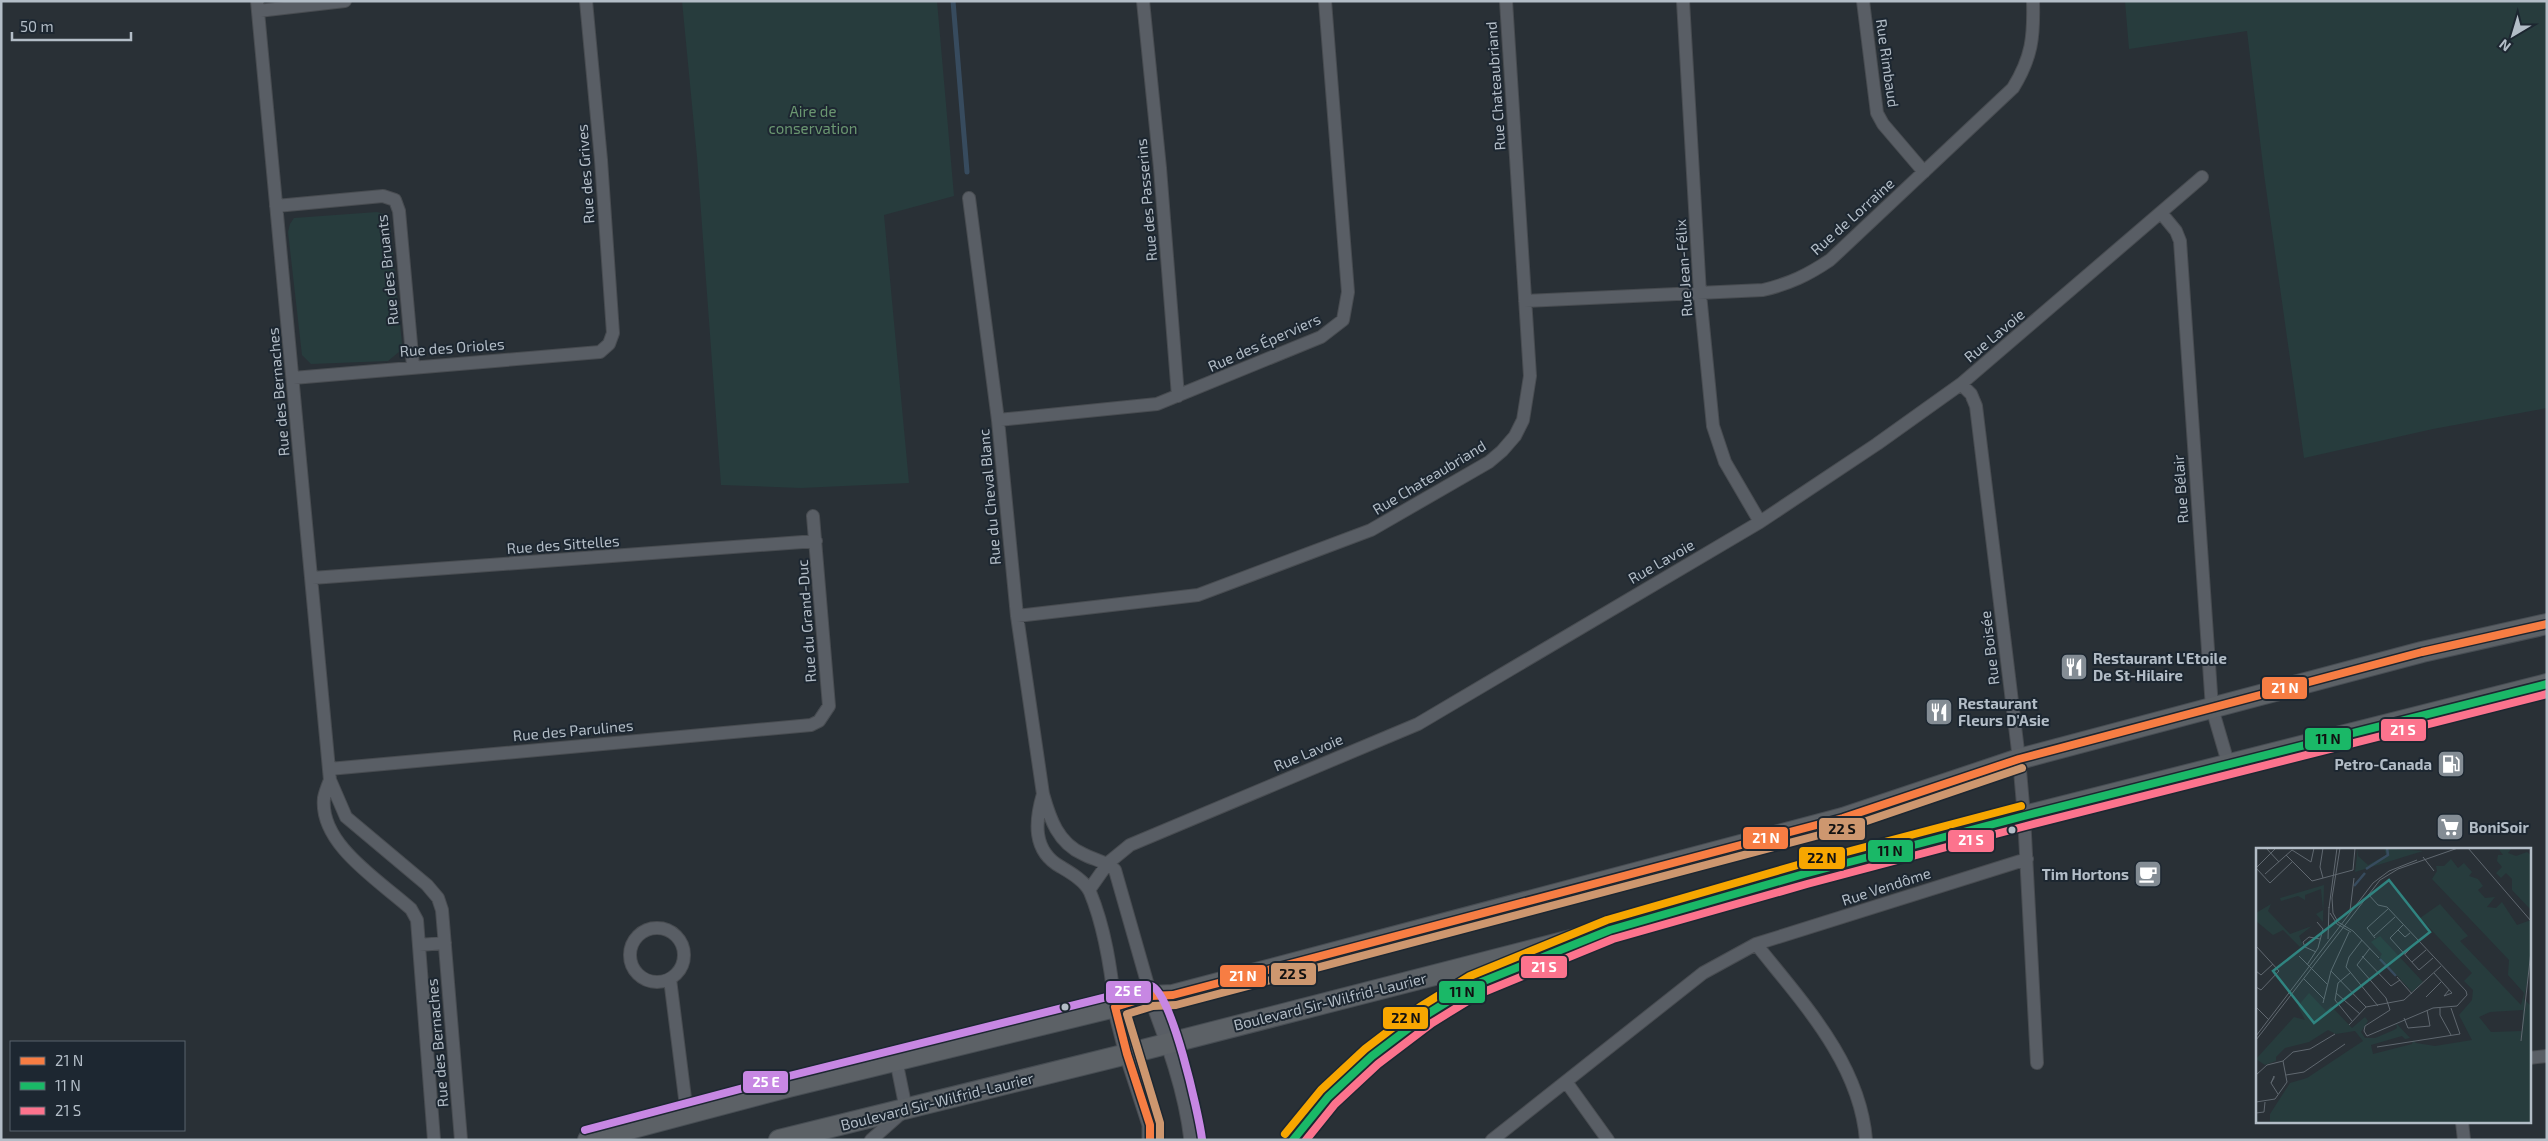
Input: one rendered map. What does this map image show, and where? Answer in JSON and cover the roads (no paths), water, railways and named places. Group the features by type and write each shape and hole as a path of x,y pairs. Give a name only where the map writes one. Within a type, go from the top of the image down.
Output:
{"main road":[{"path":"588,1140 896,1060 1115,1007 1151,996 1173,995 1843,818 2019,759 2422,652 2547,624"},
{"name":"Boulevard Sir-Wilfrid-Laurier","path":"789,1139 1610,930 1804,874 2024,816 2229,766 2547,684"},
{"path":"1293,1140 1334,1091 1372,1056 1426,1015 1474,985 1610,930"}],"street":[{"path":"257,6 345,1"},
{"name":"Rue des Grives","path":"586,1 603,179 613,333 609,344"},
{"name":"Rue des Passerins","path":"1143,1 1160,168 1178,396"},
{"name":"Rue des Éperviers","path":"998,420 1157,404 1321,337 1343,320 1348,292 1325,1"},
{"name":"Rue Chateaubriand","path":"1017,616 1198,595 1371,530 1489,462 1515,436 1523,420 1528,400 1530,376 1506,1"},
{"name":"Rue Jean-Félix","path":"1683,1 1700,294 1713,426 1725,462 1760,522"},
{"name":"Rue Rimbaud","path":"1864,1 1877,113 1883,124 1924,172"},
{"name":"Rue de Lorraine","path":"1525,301 1763,290 1790,284 1809,274 1830,260 2013,88 2026,67 2031,51 2034,28 2033,1"},
{"name":"Rue des Bernaches","path":"257,6 330,774 346,817 427,885 438,898 442,910 461,1140"},
{"name":"Rue Lavoie","path":"1089,890 1108,863 1130,845 1147,836 1418,724 1760,522 1877,444 1961,384 2162,214 2202,177"},
{"name":"Rue des Bruants","path":"276,206 383,196 395,200 398,211 413,366"},
{"name":"Rue du Cheval Blanc","path":"969,198 998,420 1017,616 1043,794 1050,818 1068,845 1081,854 1108,863"},
{"name":"Rue Bélair","path":"2162,214 2176,231 2180,241 2212,708 2229,766"},
{"name":"Rue des Orioles","path":"293,378 413,366 600,352 609,344"},
{"name":"Rue Boisée","path":"1961,384 1971,394 1976,406 2019,759 2027,859 2037,1063"},
{"name":"Rue du Grand-Duc","path":"813,516 828,706 819,721"},
{"name":"Rue des Sittelles","path":"312,578 816,541"},
{"name":"Rue des Parulines","path":"330,774 811,725 819,721"},
{"name":"Rue des Bernaches","path":"330,774 324,798 331,833 342,849 410,908 417,920 434,1140"},
{"name":"Rue du Cheval Blanc","path":"1043,794 1037,813 1037,827 1042,850 1049,859 1072,873 1089,890 1111,966 1115,1007"},
{"name":"Rue Vendôme","path":"1492,1140 1567,1083 1702,973 1756,944 2027,859"},
{"path":"1108,863 1115,870 1119,880 1151,996 1188,1104 1192,1140"},
{"path":"670,980 653,982 645,979 633,967 631,959 634,942 647,930 656,928 673,934 684,949 682,966 670,980 687,1114"},
{"path":"419,944 445,943"},
{"path":"1756,944 1813,1014 1848,1071 1864,1118 1866,1140"},
{"path":"1115,1007 1127,1054 1150,1125 1150,1140"},
{"path":"2530,1058 2547,1056"},
{"path":"871,1140 906,1108 896,1060"},
{"path":"1567,1083 1608,1140"},
{"path":"2462,1124 2464,1140"}],"waterway":[{"path":"953,1 967,172"}],"place":[{"name":"Restaurant L'Etoile De St-Hilaire","path":"2074,667"},
{"name":"Restaurant Fleurs D'Asie","path":"1939,712"},
{"name":"Petro-Canada","path":"2451,764"},
{"name":"BoniSoir","path":"2450,827"},
{"name":"Tim Hortons","path":"2148,874"}],"park label":[{"name":"Aire de conservation","path":"813,120"}]}
